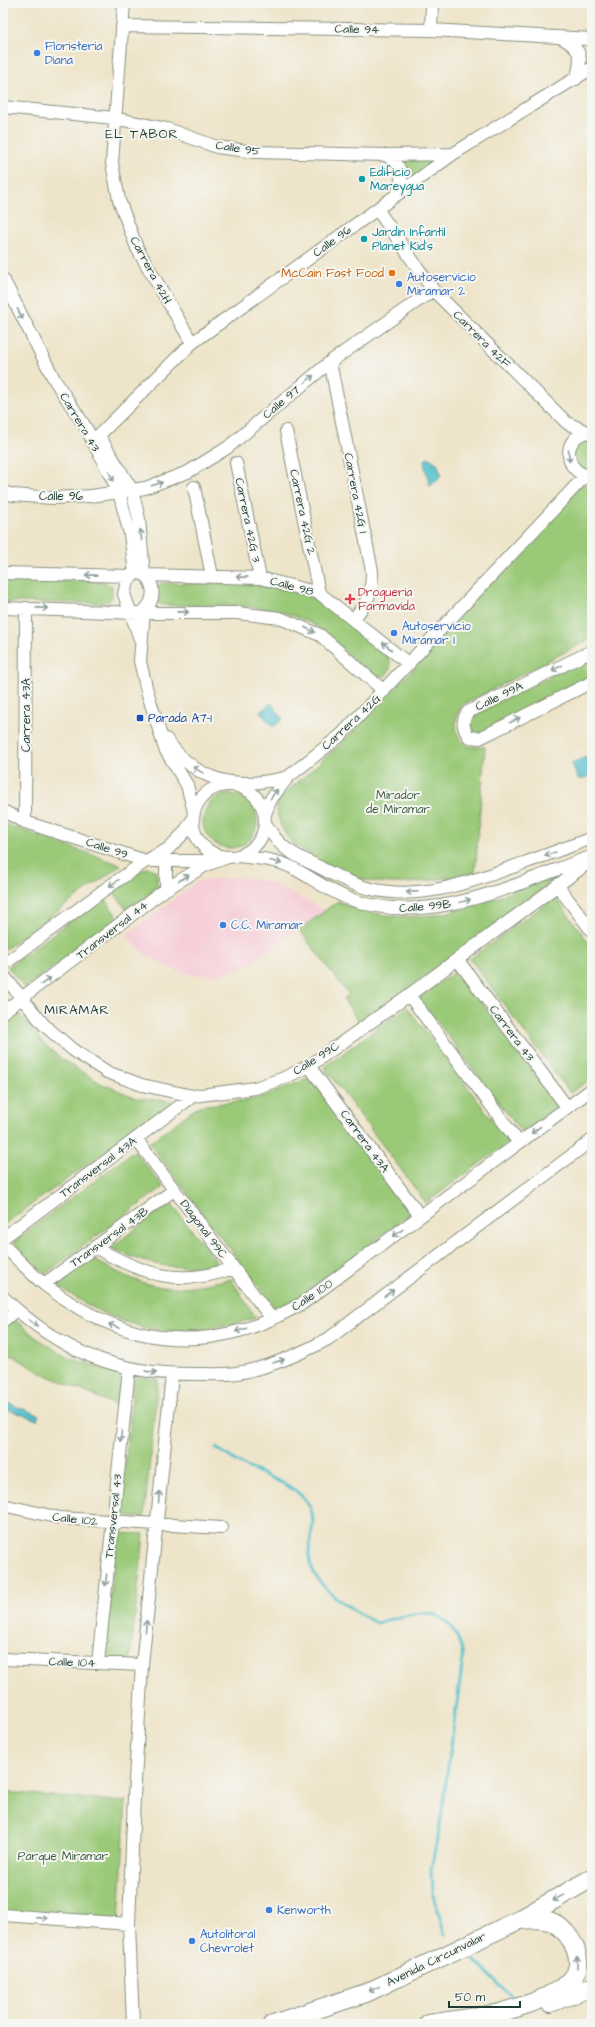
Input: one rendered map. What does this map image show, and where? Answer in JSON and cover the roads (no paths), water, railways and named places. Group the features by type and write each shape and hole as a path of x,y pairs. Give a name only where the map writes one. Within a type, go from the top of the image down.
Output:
{"highway":[{"name":"Avenida Circunvalar","path":"273,2024 366,1993 519,1920 592,1878"},
{"path":"490,2016 547,1996 571,1981 577,1970 576,1950 568,1935 553,1922 538,1919 519,1920"},
{"path":"429,2024 490,2016 548,2004 592,1987"}],"street":[{"name":"Carrera 42H","path":"124,3 114,118 112,163 119,200 137,248 192,343"},
{"path":"431,30 432,3"},
{"name":"Calle 94","path":"122,26 431,30 592,39"},
{"path":"561,37 572,43 579,52 580,63 576,79"},
{"name":"Calle 96","path":"96,439 192,343 453,154 592,68"},
{"name":"Calle 95","path":"3,106 114,118 167,129 217,147 255,152 387,155 453,154"},
{"path":"387,155 397,163 401,172 402,182 397,194"},
{"name":"Carrera 42F","path":"377,208 433,290 567,423 590,432"},
{"name":"Carrera 43","path":"3,279 54,379 132,490 139,519 139,575"},
{"name":"Calle 97","path":"119,492 145,488 188,472 227,448 330,362 433,290"},
{"name":"Carrera 42G 1","path":"330,362 372,570 372,587 369,597 354,619"},
{"name":"Carrera 42F","path":"567,423 573,440"},
{"name":"Carrera 42G 2","path":"286,430 319,593"},
{"path":"409,664 576,485 584,474 570,463 568,455 573,440 580,434 590,432"},
{"name":"Carrera 43","path":"96,439 119,492 139,575"},
{"name":"Carrera 42G 3","path":"236,463 260,578"},
{"path":"194,487 212,576"},
{"name":"Calle 96","path":"3,492 13,495 53,498 119,492"},
{"name":"Calle 98","path":"3,573 260,578 319,593 354,619 409,664"},
{"path":"141,644 131,612 125,601 124,594 127,582 139,575 152,584 153,594 150,604 144,612 140,661 143,676 160,730 170,759 187,785 197,837 202,845 210,852 227,858 254,848 265,829 265,819 262,805 256,795 246,788 211,777 189,764 178,753 160,730"},
{"path":"3,608 255,614 280,618 320,635 384,691"},
{"name":"Carrera 43A","path":"25,822 26,608"},
{"name":"Calle 99A","path":"592,650 468,712 464,718 463,727 469,737 480,738 592,682"},
{"name":"Carrera 42G","path":"265,819 270,799 288,777 341,734 409,664"},
{"name":"Carrera 42G","path":"234,784 269,782 288,777"},
{"path":"3,965 146,861 172,846 184,833 193,816 195,807 202,796 211,789 222,785 234,784"},
{"name":"Calle 99","path":"3,811 25,822 146,861 227,858"},
{"name":"Calle 99B","path":"265,819 278,843 290,852 351,883 369,889 391,892 422,892 470,883 592,838"},
{"name":"Calle 99B","path":"227,858 257,858 290,866 351,900 392,908 415,909 467,900 592,858"},
{"name":"Transversal 44","path":"3,1012 166,889 227,858"},
{"name":"Calle 99C","path":"3,975 44,1025 59,1039 107,1072 142,1085 193,1096 220,1094 255,1088 292,1075 309,1066 409,995 592,858"},
{"path":"166,861 166,889"},
{"path":"557,885 592,931"},
{"name":"Carrera 43","path":"457,959 567,1107"},
{"path":"409,995 519,1143"},
{"name":"Carrera 43A","path":"309,1066 420,1216"},
{"name":"Calle 100","path":"3,1245 44,1284 74,1306 101,1321 142,1335 185,1338 211,1336 239,1331 272,1319 303,1303 592,1089"},
{"name":"Transversal 43A","path":"3,1238 193,1096"},
{"name":"Diagonal 99C","path":"136,1139 272,1319"},
{"path":"3,1297 16,1310 54,1339 93,1358 129,1369 172,1375 237,1373 297,1356 328,1339 592,1140"},
{"name":"Transversal 43B","path":"44,1284 174,1190"},
{"path":"95,1247 124,1264 166,1277 195,1278 218,1274 233,1268"},
{"path":"3,1321 16,1310"},
{"name":"Transversal 43","path":"98,1663 129,1369"},
{"path":"133,2024 129,1924 142,1665 172,1375"},
{"name":"Calle 102","path":"3,1505 60,1518 221,1528"},
{"name":"Calle 104","path":"3,1659 142,1665"},
{"path":"3,1915 129,1924"}],"water":[{"path":"429,458 437,463 441,474 438,480 430,486 424,463 426,459"},
{"path":"271,703 283,719 273,727 260,712"},
{"path":"589,756 592,763 592,775 579,780 571,763"},
{"path":"7,1403 39,1415 37,1420 6,1409"}],"waterway":[{"path":"216,1448 243,1465 281,1482 304,1498 312,1511 313,1517 309,1550 311,1567 317,1578 334,1596 376,1623 401,1616 420,1613 432,1614 450,1626 458,1638 462,1651 462,1666 440,1825 431,1869 432,1892 445,1934"},
{"path":"474,1960 511,1996"}],"place":[{"name":"Floristería Diana","path":"37,53"},
{"name":"Edificio Mareygua","path":"362,179"},
{"name":"Jardin Infantil Planet Kid's","path":"364,239"},
{"name":"McCain Fast Food","path":"392,273"},
{"name":"Autoservicio Miramar 2","path":"399,284"},
{"name":"Droguería Farmavida","path":"350,599"},
{"name":"Autoservicio Miramar I","path":"394,633"},
{"name":"Parada A7-1","path":"140,718"},
{"name":"C.C. Miramar","path":"223,925"},
{"name":"Kenworth","path":"269,1910"},
{"name":"Autolitoral Chevrolet","path":"192,1941"}],"district":[{"name":"EL TABOR","path":"142,133"},
{"name":"MIRAMAR","path":"77,1009"}],"park label":[{"name":"Mirador de Miramar","path":"398,802"},
{"name":"Parque Miramar","path":"63,1856"}]}
